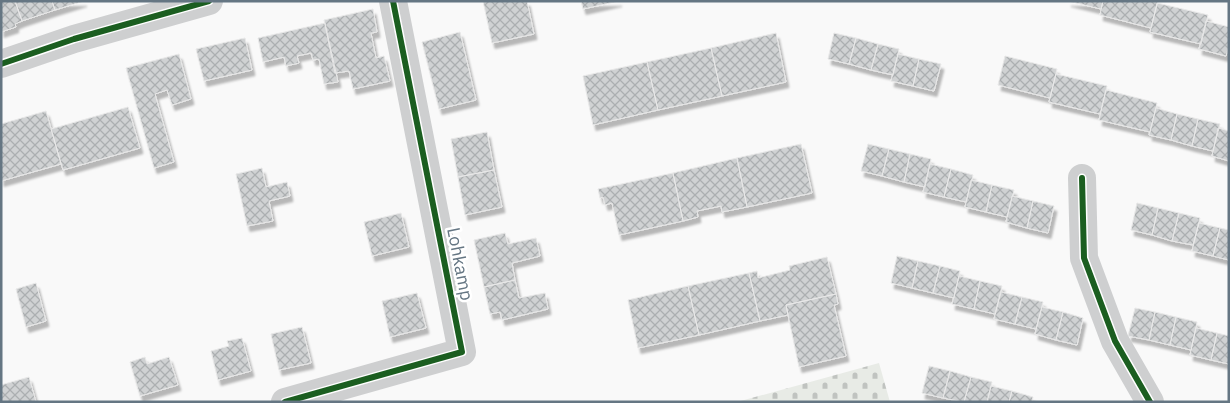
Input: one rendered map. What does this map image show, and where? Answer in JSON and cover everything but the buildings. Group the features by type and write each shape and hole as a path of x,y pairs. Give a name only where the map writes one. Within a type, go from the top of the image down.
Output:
{"street":[{"path":"1,64 74,39 209,1"},
{"name":"Lohkamp","path":"285,402 462,352 394,1"},
{"path":"1082,178 1084,258 1115,341 1150,402"}],"green space":[{"path":"879,363 890,402 737,402"}],"cycle path":[{"path":"1,64 74,39 209,1"},
{"path":"285,402 462,352 393,1"},
{"path":"1082,178 1084,258 1115,341 1150,402"}]}
